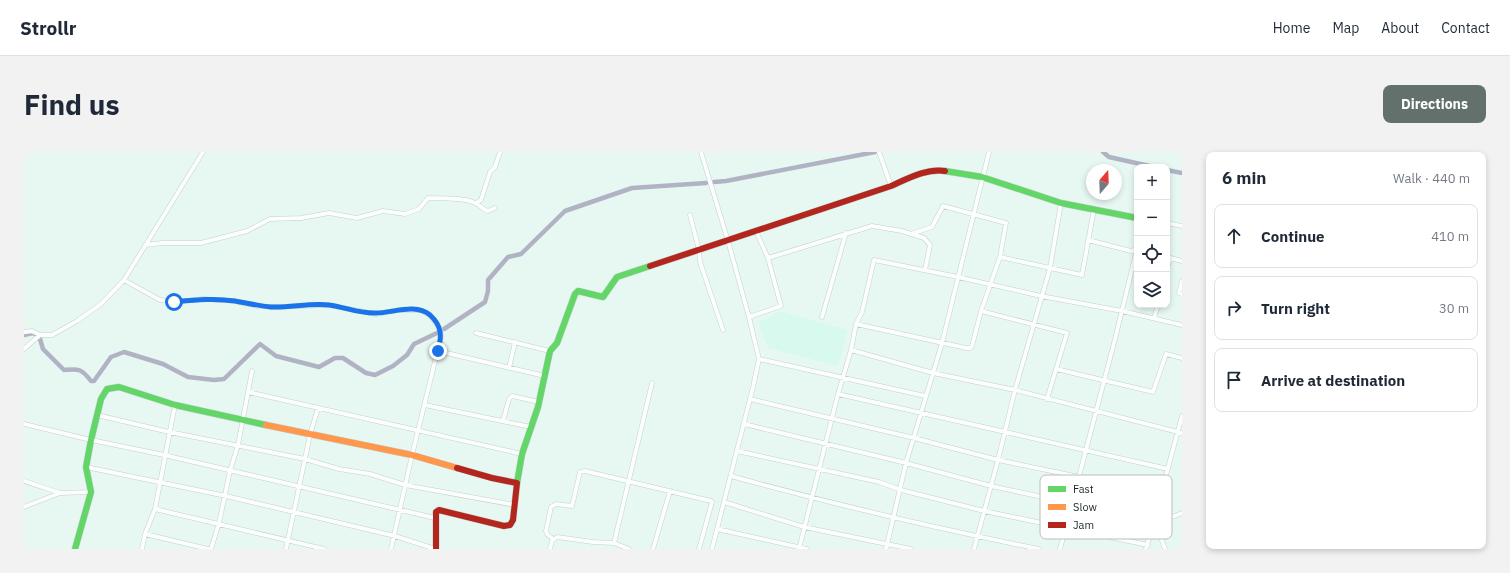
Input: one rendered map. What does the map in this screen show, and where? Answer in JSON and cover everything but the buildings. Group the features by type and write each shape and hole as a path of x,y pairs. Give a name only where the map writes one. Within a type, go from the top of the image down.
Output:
{"street":[{"path":"24,332 32,331 40,335 52,335 77,321 101,304 124,280 203,152"},
{"path":"476,203 481,200 490,172 495,167 500,152"},
{"path":"701,152 728,241 759,359 712,549"},
{"path":"878,152 891,186"},
{"path":"886,549 920,412 942,343 989,152"},
{"path":"86,467 226,496 395,536 436,549 434,518 436,512 439,510 504,526 510,525 513,520 522,454 539,402 550,351 557,343 575,294 578,291 604,297 617,277 891,186 914,176 939,170 982,177 1061,202 1134,217"},
{"path":"146,245 162,243 201,243 247,231 270,219 301,218 329,214 356,218 383,212 406,214 419,209 428,198 457,199 476,203 481,209 488,211 495,208"},
{"path":"974,549 1015,390 1050,268 1061,202"},
{"path":"856,324 942,343 970,348 972,346 981,311 1000,257 1006,222 974,215 944,206 932,227 911,234"},
{"path":"1000,257 1082,275 1094,209"},
{"path":"690,215 699,250 700,262 722,330"},
{"path":"1170,224 1182,226"},
{"path":"768,258 872,226 902,231 924,238 930,246 924,270"},
{"path":"749,317 781,306 768,258 756,231"},
{"path":"822,317 846,233"},
{"path":"1088,240 1131,251 1134,250"},
{"path":"1170,258 1182,261"},
{"path":"799,548 838,394 851,350 856,324 862,312 874,260 1182,325"},
{"path":"1078,475 1134,262"},
{"path":"124,280 160,300 174,302 203,299 234,301 257,306 272,307 328,305 376,314 398,310 420,310 430,315 440,329 441,338 412,455 391,549"},
{"path":"1182,281 1179,293 1182,294"},
{"path":"1154,318 1157,308"},
{"path":"981,311 1067,333 1048,399"},
{"path":"476,333 550,351"},
{"path":"24,349 40,335"},
{"path":"509,368 514,342"},
{"path":"851,350 933,374 1015,390 1180,432"},
{"path":"438,351 545,376"},
{"path":"1056,369 1153,392 1166,354 1182,358"},
{"path":"759,359 925,396"},
{"path":"211,549 226,496 230,471 238,445 252,371"},
{"path":"614,543 652,383"},
{"path":"75,549 91,492 86,467 101,399 107,389 119,387 175,405 310,435 412,455 492,478 517,483"},
{"path":"248,392 522,454"},
{"path":"838,394 1168,469"},
{"path":"503,421 509,399 512,396 539,402"},
{"path":"750,399 914,438 998,460 1073,475"},
{"path":"142,549 145,534 155,509 164,455 175,405"},
{"path":"425,405 531,427"},
{"path":"286,549 310,435 318,408"},
{"path":"97,415 169,432 305,459 370,474 405,485 515,505"},
{"path":"1167,475 1180,432 1182,416"},
{"path":"24,424 434,518"},
{"path":"744,424 991,486 1040,496"},
{"path":"737,451 879,482 901,490 984,511 1040,523"},
{"path":"553,539 547,534 546,531 551,507 556,504 572,506 580,472 585,471 670,490 712,502 699,549"},
{"path":"731,476 812,498 977,537 1039,549"},
{"path":"24,481 60,493"},
{"path":"653,549 670,490"},
{"path":"24,507 60,493 91,492"},
{"path":"724,502 804,527 888,543 911,549"},
{"path":"155,509 324,549"},
{"path":"1172,517 1182,513"},
{"path":"717,529 807,549"},
{"path":"145,534 208,549"},
{"path":"553,539 557,537 593,542 614,543 629,549"},
{"path":"550,549 553,539"},
{"path":"1060,549 1063,539"},
{"path":"1113,539 1147,547"},
{"path":"1161,539 1165,549"}],"shaded area":[{"path":"779,311 848,330 838,366 768,348 758,323"}],"waterway":[{"path":"714,182 726,181 875,152"},
{"path":"1103,152 1109,157 1140,164"},
{"path":"1170,171 1182,173"},
{"path":"444,329 485,302 488,291 488,280 508,257 521,254 565,211 632,188 706,183"},
{"path":"40,339 43,349 64,370 79,370 91,381 94,381 111,357 124,352 163,364 188,377 214,380 224,379 260,344 276,356 319,367 335,358 343,358 366,373 375,375 393,366 407,355 414,344 437,333"},
{"path":"24,335 35,334"}],"traffic: fast":[{"path":"945,171 982,177 1061,203 1134,217"},
{"path":"517,483 522,454 538,407 550,351 557,343 575,294 578,291 603,297 617,277 650,266"},
{"path":"75,549 91,492 86,467 91,440 101,399 107,389 119,387 175,405 266,425"}],"traffic: slow":[{"path":"266,425 412,455 457,468"}],"traffic: jam":[{"path":"650,266 891,186 917,175 931,171 945,171"},
{"path":"436,549 436,512 439,510 504,526 510,525 513,520 517,483 492,478 457,468"}],"route":[{"path":"174,302 203,299 234,301 257,306 272,307 328,305 376,314 398,310 420,310 430,315 440,329 441,338 438,351"}]}
